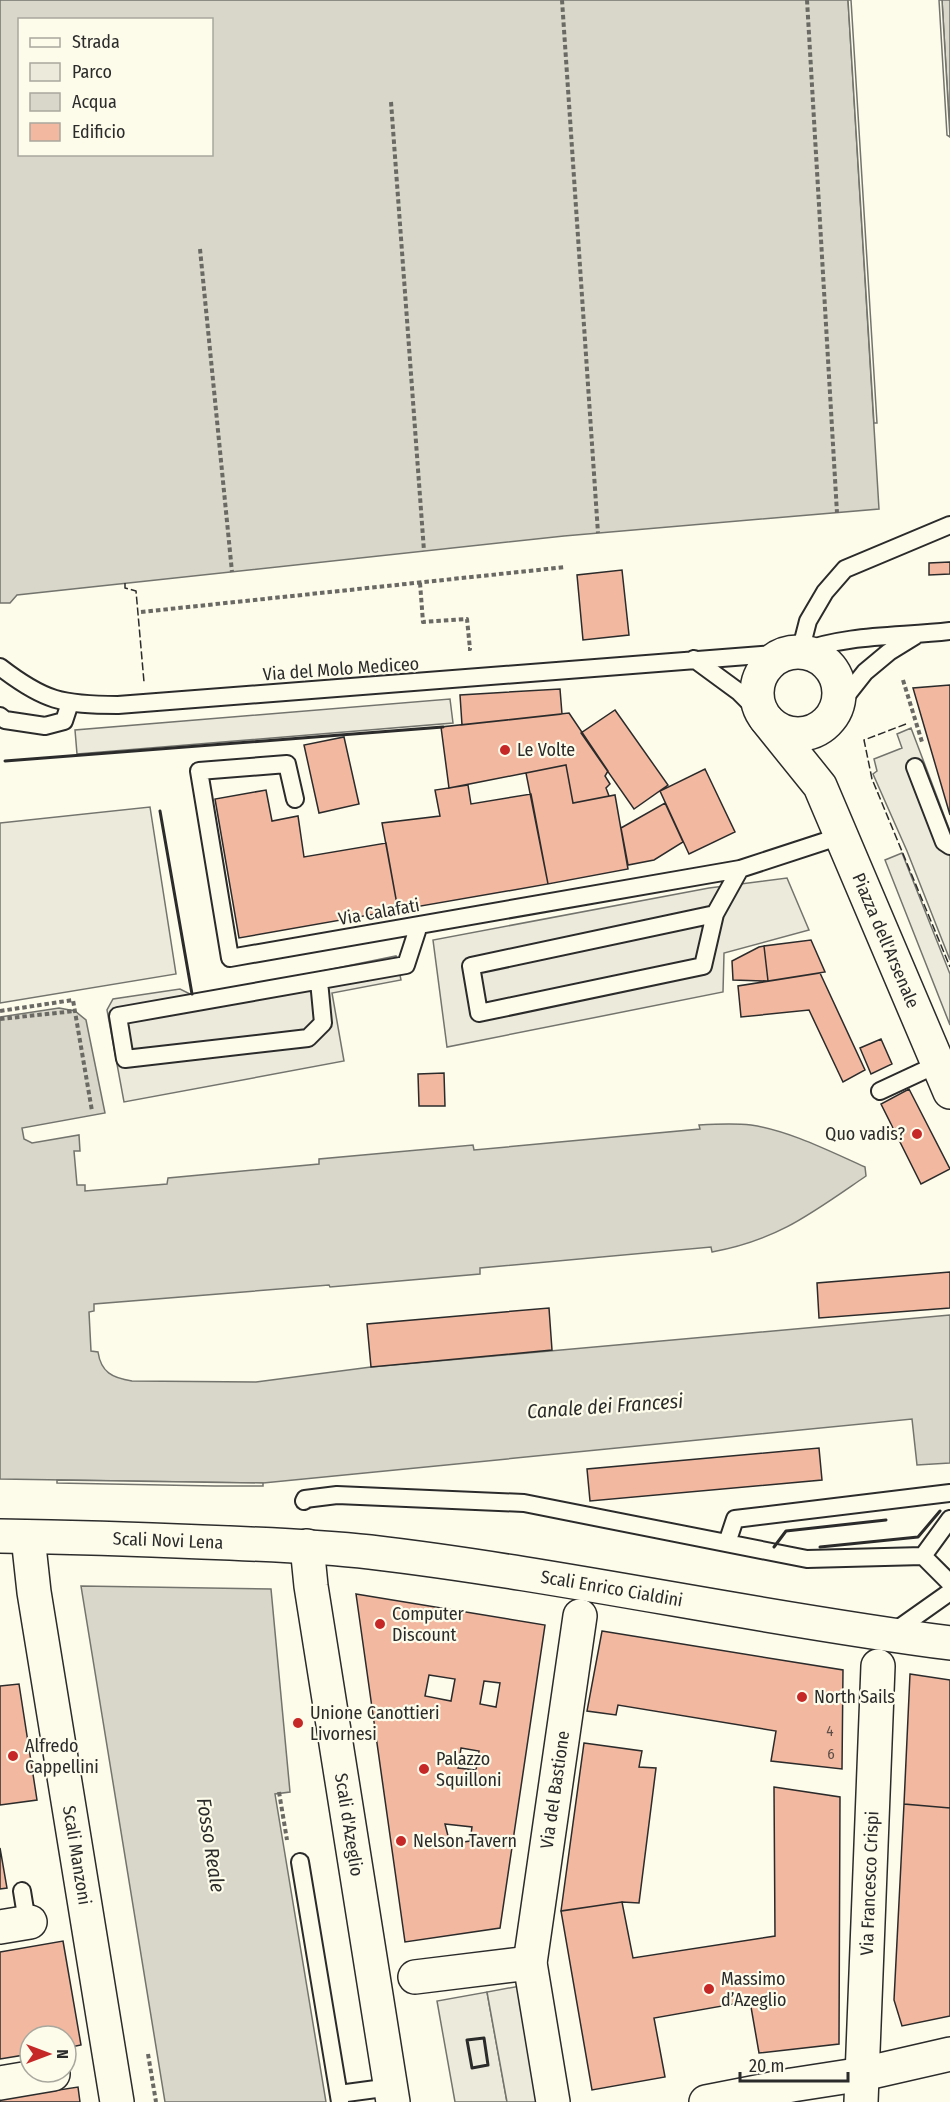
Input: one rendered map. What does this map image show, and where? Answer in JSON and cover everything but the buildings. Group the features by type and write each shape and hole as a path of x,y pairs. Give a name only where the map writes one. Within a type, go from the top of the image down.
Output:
{"street":[{"path":"793,653 813,655 825,662 833,672 838,684 839,698 829,718 812,732 799,734 775,727 766,719 759,707 757,694 759,681 765,669 775,659 793,653"},
{"name":"Piazza dell'Arsenale","path":"820,786 829,718"},
{"name":"Piazza dell'Arsenale","path":"766,719 820,786 944,1078"},
{"name":"Scali Novi Lena","path":"14,1536 273,1545"},
{"name":"Scali Manzoni","path":"14,1536 34,1592 117,2102"},
{"name":"Scali Enrico Cialdini","path":"273,1545 371,1552 950,1643"},
{"name":"Scali d'Azeglio","path":"307,1546 311,1586 392,2095"},
{"name":"Via del Bastione","path":"553,2102 530,1963 572,1738 580,1616"},
{"name":"Via Francesco Crispi","path":"862,2088 878,1666"},
{"path":"415,1977 530,1963"},
{"path":"706,2102 792,2085 862,2088 950,2054"},
{"path":"0,2083 18,2080"},
{"path":"862,2088 883,2102"}],"lane":[{"path":"793,653 825,592 845,568 950,525"},
{"name":"Via del Molo Mediceo","path":"0,667 28,688 51,699 70,703 118,705 793,653 845,639 916,635 946,628"},
{"name":"Via del Molo Mediceo","path":"829,718 865,672 916,635"},
{"path":"694,659 739,692 766,719"},
{"path":"0,716 5,720 45,726 64,721 70,703"},
{"name":"Via Calafati","path":"295,799 287,764 198,771 230,958 740,869 841,836"},
{"path":"915,767 944,842 950,846"},
{"path":"715,914 471,966 479,1013 703,966 715,914 740,869"},
{"path":"319,981 323,1023 308,1038 125,1059 118,1016 406,965 419,925"},
{"path":"880,1091 944,1078"},
{"path":"727,1543 735,1519 950,1493"},
{"path":"304,1502 305,1499 337,1495 524,1503 807,1558 922,1556 950,1583"},
{"path":"922,1556 950,1519"},
{"path":"889,1635 950,1592"},
{"path":"300,1862 339,2098 392,2095"},
{"path":"19,1924 22,1891"}],"path":[{"path":"562,0 598,533"},
{"path":"807,0 837,513"},
{"path":"391,102 424,551"},
{"path":"200,249 232,572"},
{"path":"141,612 566,567"},
{"path":"420,583 423,622 467,619 470,649 460,650"},
{"path":"903,680 915,721"},
{"path":"0,1011 73,1000 92,1111"},
{"path":"0,1019 75,1011"}],"green space":[{"path":"150,807 176,974 0,1003 0,823"},
{"path":"487,1992 507,2102 455,2102 437,2001"}],"shaded area":[{"path":"450,699 453,723 77,754 75,730"},
{"path":"911,728 950,831 950,960 907,851 873,774 877,771 874,759 902,748 897,734"},
{"path":"902,853 950,974 950,1025 885,860"},
{"path":"787,878 809,930 724,953 723,992 447,1047 433,940 709,888"},
{"path":"396,956 401,980 332,993 344,1061 124,1102 107,1010 113,999 180,989 196,997"},
{"path":"520,1986 541,2102 507,2102 487,1992"}],"water":[{"path":"0,0 848,0 879,509 564,536 17,595 10,603 0,603"},
{"path":"942,0 950,0 950,134"},
{"name":"Canale dei Francesi","path":"59,1008 75,1011 86,1020 105,1113 22,1128 24,1139 32,1143 79,1135 80,1151 74,1151 77,1185 85,1185 85,1191 167,1184 168,1178 319,1164 319,1159 473,1145 474,1150 700,1129 699,1125 718,1124 751,1125 780,1132 865,1167 866,1176 794,1223 756,1240 712,1252 711,1247 480,1268 480,1274 94,1304 94,1311 89,1312 91,1351 98,1352 102,1365 113,1376 132,1381 256,1382 371,1367 950,1315 950,1463 917,1465 912,1419 263,1483 0,1479 0,1017"},
{"name":"Fosso Reale","path":"81,1586 271,1589 290,1792 275,1794 326,2102 165,2102"}],"pier":[{"path":"848,0 851,0 877,423 874,423"},
{"path":"939,0 942,0 950,137 947,135"},
{"path":"57,1480 263,1483 263,1486 57,1483"}],"fence":[{"path":"125,583 125,588 136,591 144,682"},
{"path":"906,724 864,740 872,779 950,967"}],"wall":[{"path":"5,761 443,727"},
{"path":"160,811 192,994"},
{"path":"820,1547 918,1537 940,1511"},
{"path":"774,1547 786,1531 886,1520"},
{"path":"484,2038 488,2065 472,2068 467,2040 484,2038"}],"place":[{"name":"Le Volte","path":"505,750"},
{"name":"Quo vadis?","path":"917,1134"},
{"name":"Computer Discount","path":"380,1624"},
{"name":"North Sails","path":"802,1697"},
{"name":"Unione Canottieri Livornesi","path":"298,1723"},
{"name":"Alfredo Cappellini","path":"13,1756"},
{"name":"Palazzo Squilloni","path":"424,1769"},
{"name":"Nelson Tavern","path":"401,1841"},
{"name":"Massimo d’Azeglio","path":"709,1989"}]}
